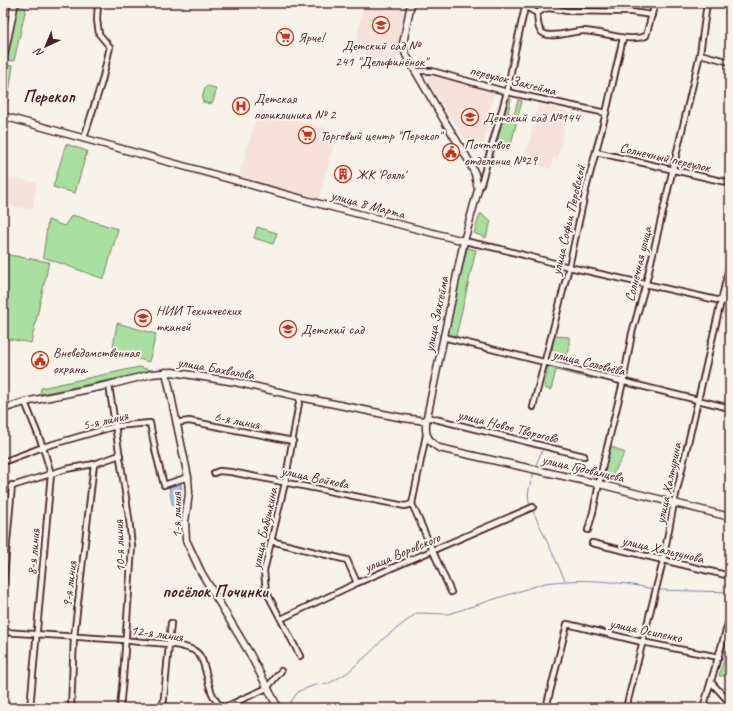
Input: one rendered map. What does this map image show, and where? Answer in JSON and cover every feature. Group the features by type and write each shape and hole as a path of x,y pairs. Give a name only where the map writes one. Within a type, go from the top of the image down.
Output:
{"street":[{"path":"3,60 15,3"},
{"path":"84,138 102,81 110,47 99,34 97,20 98,3"},
{"name":"улица Закгейма","path":"412,3 403,44 406,55 469,161 475,174 478,190"},
{"path":"526,5 537,13 539,29 544,34 566,34 583,31 623,38 641,38 646,36 655,3"},
{"name":"Солнечная улица","path":"588,530 594,512 599,484 623,382 632,333 646,284 700,54 707,3"},
{"path":"712,3 730,4"},
{"name":"улица Закгейма","path":"426,435 427,419 443,337 464,241 478,190 482,184 507,92 526,5"},
{"path":"537,13 549,8 567,11 631,12 652,14"},
{"name":"улица Софьи Перовской","path":"533,407 569,267 623,38"},
{"path":"700,54 730,62"},
{"name":"переулок Закгейма","path":"416,71 432,71 507,92 606,114"},
{"name":"улица 8 Марта","path":"3,116 320,204 569,267 730,303"},
{"name":"Солнечный переулок","path":"596,152 730,183"},
{"name":"улица Халтурина","path":"626,708 663,560 674,503 730,263"},
{"name":"улица Соловьёва","path":"443,337 730,408"},
{"name":"улица Бахвалова","path":"3,410 25,402 166,372 235,382 403,418 427,419"},
{"name":"1-я линия","path":"166,372 188,477 189,493 185,522 186,540 201,572 253,661 278,708"},
{"name":"10-я линия","path":"109,385 132,547 125,640 124,678 120,708"},
{"name":"улица Бабушкина","path":"300,397 285,483 264,571 266,591 300,656"},
{"name":"8-я линия","path":"25,402 43,447 51,474 30,708"},
{"name":"улица Новое Творогово","path":"427,419 584,456"},
{"name":"6-я линия","path":"176,423 189,421 293,441"},
{"name":"5-я линия","path":"3,462 43,447 116,426 150,423 164,485 188,477"},
{"path":"426,435 412,504 451,592"},
{"name":"улица Гудованцева","path":"426,435 431,443 439,448 599,484 730,517"},
{"path":"3,489 66,469 94,464 120,455"},
{"name":"9-я линия","path":"71,708 74,637 94,464"},
{"name":"улица Войкова","path":"214,473 219,471 231,472 405,506 412,504"},
{"path":"3,588 12,485"},
{"name":"улица Воровского","path":"281,619 357,583 533,507"},
{"path":"271,541 347,560 357,583"},
{"name":"улица Хальзунова","path":"592,543 730,576"},
{"path":"703,708 730,617"},
{"path":"164,708 171,623"},
{"name":"улица Осипенко","path":"546,708 568,624 642,642 719,657"},
{"name":"12-я линия","path":"3,632 125,640 192,649 198,653 202,659 210,690 219,705 223,708 267,688"},
{"path":"267,688 281,671"},
{"path":"711,682 730,703"}],"shaded area":[{"path":"3,3 13,3 3,46"},
{"name":"Детский сад № 241 \"Дельфинёнок\"","path":"364,3 406,3 396,63 354,51"},
{"name":"Детский сад №144","path":"433,74 494,92 484,145 466,141 426,79"},
{"path":"539,104 568,112 557,160 553,159 551,169 524,160"},
{"path":"259,110 337,131 318,202 242,181 240,171"},
{"path":"3,176 37,183 32,210 3,204"}],"green space":[{"path":"18,6 26,8 14,61 7,60"},
{"path":"5,65 13,66 7,106 3,105 3,76"},
{"path":"208,86 215,88 216,91 213,102 210,104 203,102 202,99 205,88"},
{"path":"507,98 511,99 508,113 514,115 518,100 522,101 510,148 497,141"},
{"path":"66,144 87,151 75,193 53,187"},
{"path":"480,214 491,221 486,238 474,233"},
{"path":"72,215 118,229 104,279 43,257 48,220 64,226"},
{"path":"257,227 277,233 273,244 254,238"},
{"path":"467,248 476,250 456,336 447,334"},
{"path":"3,254 49,262 31,343 3,338"},
{"path":"117,323 156,334 149,362 115,352 113,347"},
{"path":"554,336 569,337 569,351 566,357 552,350"},
{"path":"548,366 592,376 592,379 556,370 551,390 544,388"},
{"path":"139,367 154,371 40,394 41,388"},
{"path":"610,446 625,453 612,476 604,477"},
{"path":"730,642 730,674 728,676 719,676"}],"water":[{"path":"181,484 182,502 178,506 172,504 169,486"}],"waterway":[{"path":"535,467 542,451"},
{"path":"530,506 528,493 534,472"},
{"path":"532,509 565,580"},
{"path":"286,708 299,691 315,685 328,684 347,673 383,639 417,613 448,614 545,583 559,581 600,581 653,589"},
{"path":"659,590 730,592"}],"place":[{"name":"Детский сад № 241 \"Дельфинёнок\"","path":"381,25"},
{"name":"Ярче!","path":"285,37"},
{"name":"Детская поликлиника № 2","path":"241,106"},
{"name":"Детский сад №144","path":"470,117"},
{"name":"Торговый центр \"Перекоп\"","path":"307,135"},
{"name":"Почтовое отделение №29","path":"451,152"},
{"name":"ЖК 'Рояль'","path":"343,174"},
{"name":"НИИ Технических тканей","path":"143,318"},
{"name":"Детский сад","path":"288,329"},
{"name":"Вневедомственная охрана.","path":"40,360"}],"district":[{"name":"Перекоп","path":"49,96"},
{"name":"посёлок Починки","path":"215,591"}]}
